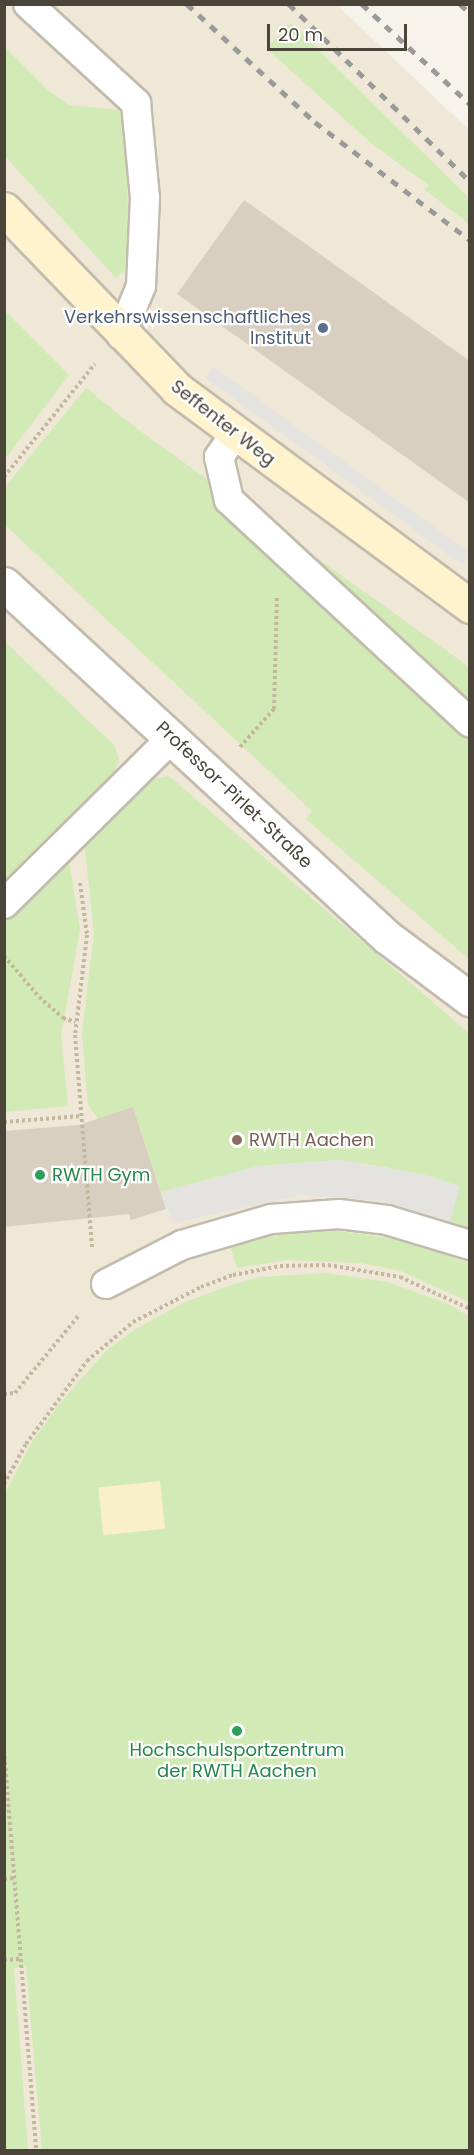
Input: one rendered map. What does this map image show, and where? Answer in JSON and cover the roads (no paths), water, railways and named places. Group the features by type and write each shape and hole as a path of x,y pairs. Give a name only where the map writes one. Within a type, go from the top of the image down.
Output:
{"street":[{"name":"Seffenter Weg","path":"4,209 121,334 177,389 234,435 470,606"},
{"name":"Professor-Pirlet-Straße","path":"4,584 387,937 470,999"}],"lane":[{"path":"28,4 136,103 145,198 141,286 121,334"},
{"path":"234,435 219,457 229,500 470,722"},
{"path":"4,904 172,738"},
{"path":"102,1289 182,1245 271,1219 339,1214 387,1220 470,1245"}],"railway":[{"path":"187,4 315,122 470,240"},
{"path":"289,4 470,181"},
{"path":"362,4 470,104"},
{"path":"460,4 470,13"}],"place":[{"name":"Verkehrswissenschaftliches Institut","path":"323,328"},
{"name":"RWTH Aachen","path":"237,1140"},
{"name":"RWTH Gym","path":"40,1175"},
{"name":"Hochschulsportzentrum der RWTH Aachen","path":"237,1731"}]}
